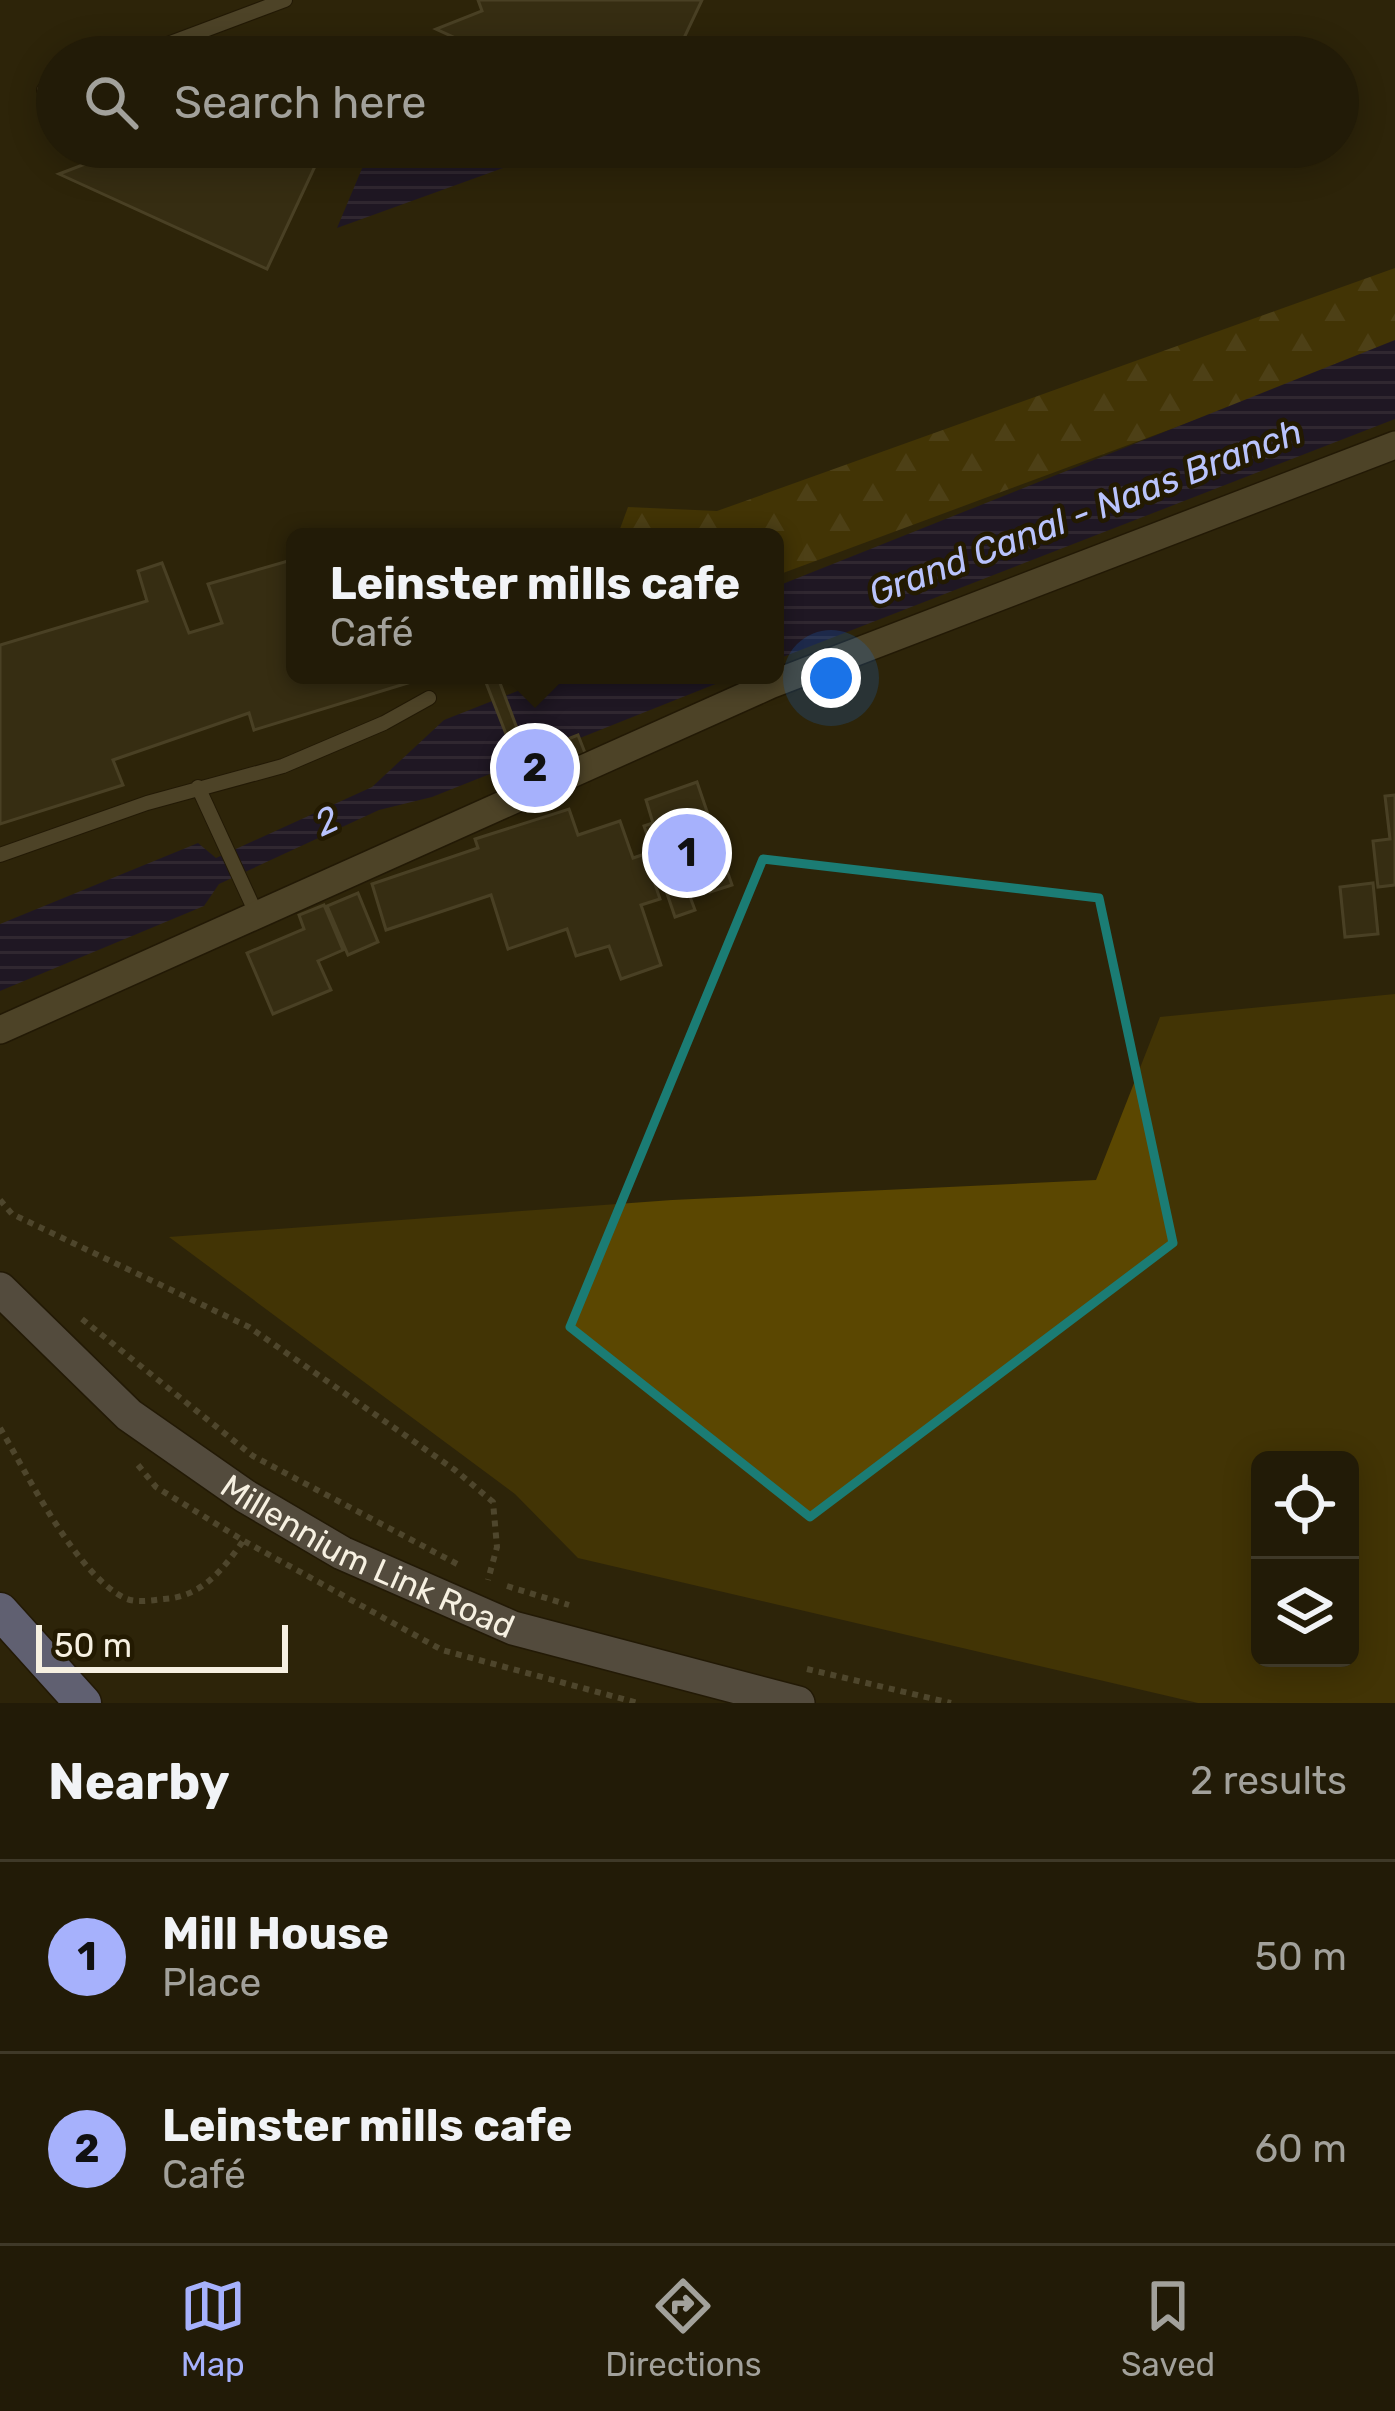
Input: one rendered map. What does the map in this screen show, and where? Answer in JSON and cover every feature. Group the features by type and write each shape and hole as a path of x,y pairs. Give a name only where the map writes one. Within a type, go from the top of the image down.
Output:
{"highway":[{"path":"0,1612 83,1703"}],"main road":[{"name":"Millennium Link Road","path":"0,1289 129,1415 245,1496 342,1553 513,1628 798,1703"}],"street":[{"path":"784,681 1395,446"},
{"path":"0,1030 775,684"}],"lane":[{"path":"189,36 285,0"},
{"path":"0,855 198,788 283,766 429,698"},
{"path":"198,788 256,913"}],"path":[{"path":"0,1200 12,1214 249,1327 455,1471 493,1502 497,1546 488,1580 573,1606"},
{"path":"72,1311 253,1456 468,1570"},
{"path":"0,1428 61,1531 102,1582 131,1601 184,1598 219,1574 244,1541"},
{"path":"793,1666 951,1703"}],"highlighted area":[{"path":"763,859 1099,898 1173,1243 810,1517 570,1327"}],"green space":[{"path":"1395,268 1395,346 784,573 784,528 620,528 628,507 717,511"},
{"path":"1395,994 1395,1703 1198,1703 578,1558 515,1494 169,1237 672,1200 1096,1180 1160,1017"}],"water":[{"path":"362,168 503,168 337,228"},
{"name":"Grand Canal - Naas Branch","path":"1395,340 1395,419 784,657 784,583"},
{"name":"2","path":"535,684 715,684 432,797 379,810 219,884 204,906 0,991 0,924 198,843 216,858 372,787 444,720"}],"building":[{"path":"478,0 702,0 685,36 451,36 436,29 482,11"},
{"path":"75,168 314,168 267,269 59,174"},
{"path":"286,562 286,684 405,684 254,730 249,713 113,760 123,785 0,824 0,645 147,601 138,571 162,563 189,633 222,623 208,584"},
{"path":"487,684 500,684 527,755 578,735 587,758 526,785"},
{"path":"697,782 732,885 710,892 700,881 686,886 695,910 675,917 644,826 653,823 646,800"},
{"path":"1395,795 1395,885 1378,887 1373,841 1390,839 1385,796"},
{"path":"569,809 578,835 620,821 633,858 645,854 660,899 641,905 661,965 621,979 609,946 576,956 567,929 508,949 491,895 386,930 372,884 478,848 475,839"},
{"path":"1373,883 1378,934 1345,937 1340,887"},
{"path":"358,893 378,942 348,955 327,906"},
{"path":"324,905 343,950 318,961 331,990 273,1014 247,953 304,929 299,915"}],"place":[{"name":"Leinster mills cafe","path":"535,768"},
{"name":"Mill House","path":"687,853"}]}
